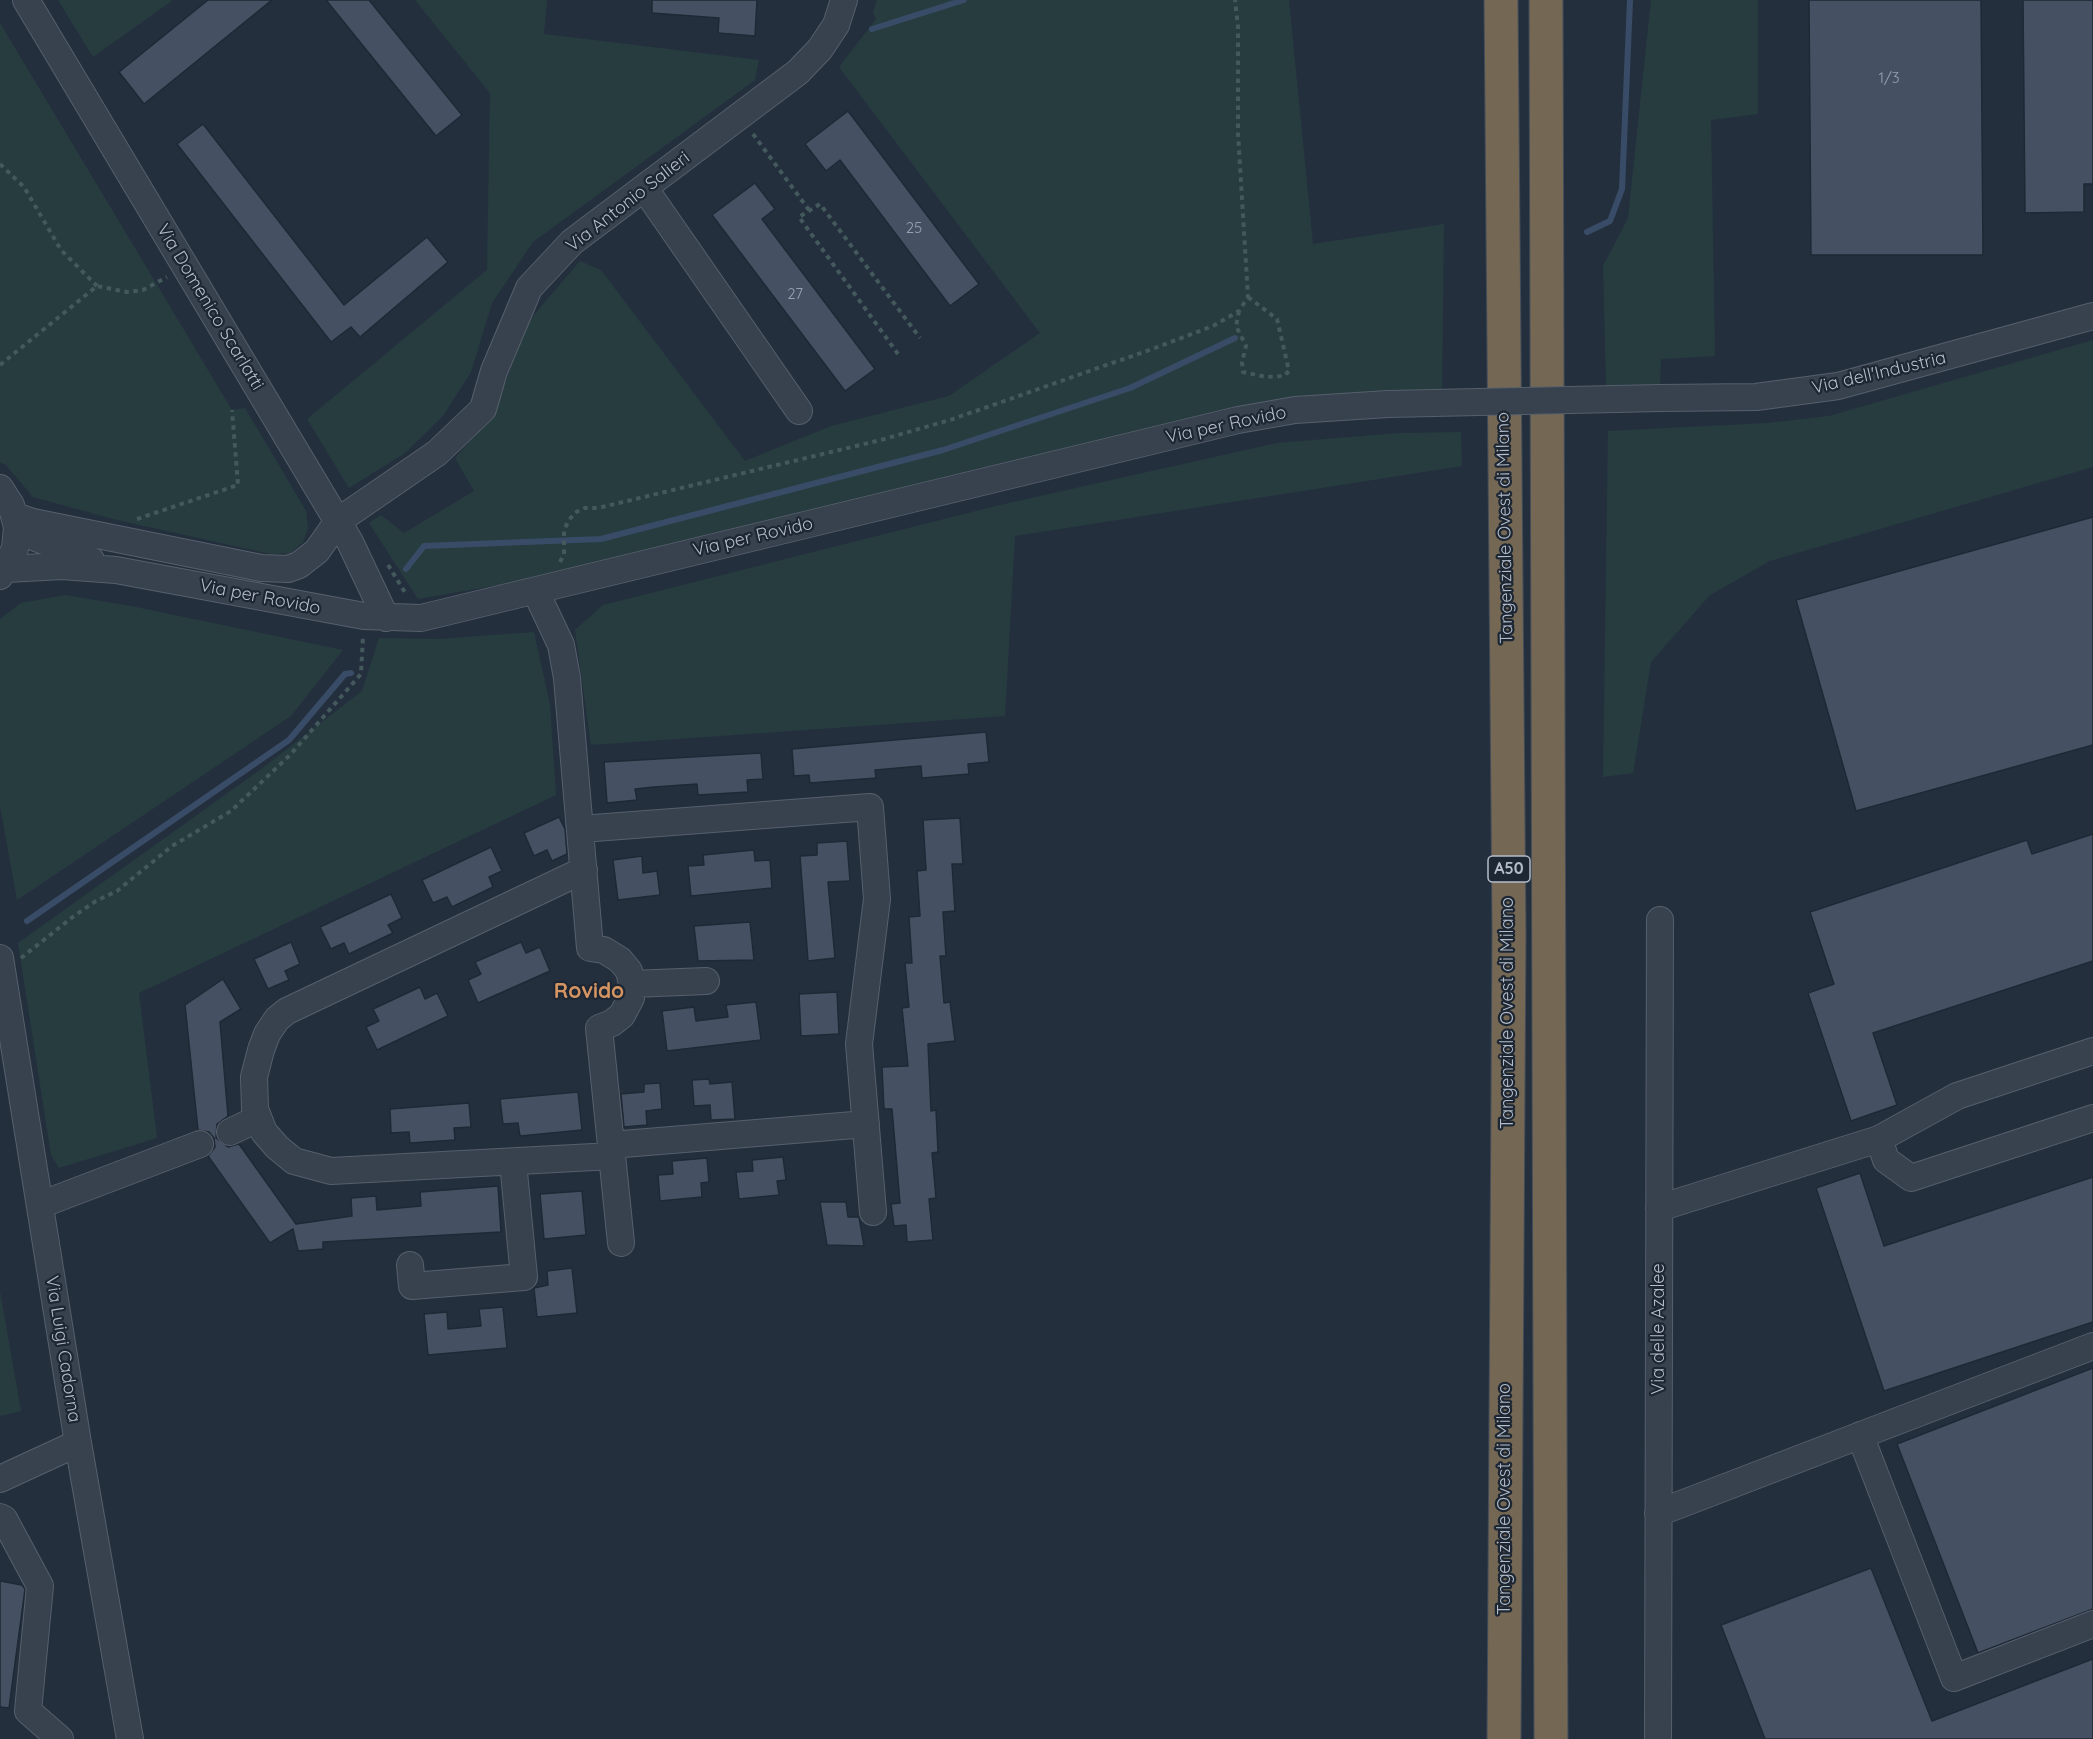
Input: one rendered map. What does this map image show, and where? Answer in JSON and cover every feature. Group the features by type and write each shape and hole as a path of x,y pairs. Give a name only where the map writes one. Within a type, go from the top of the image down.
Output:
{"highway":[{"name":"Tangenziale Ovest di Milano","path":"1501,0 1509,931 1504,1739"},
{"name":"A50","path":"1546,0 1551,1739"}],"street":[{"name":"Via Domenico Scarlatti","path":"26,0 359,558 375,617"},
{"name":"Via Antonio Salieri","path":"338,521 437,453 483,409 494,371 530,288 572,242 798,72 820,49 836,25 844,0"},
{"path":"645,189 799,411"},
{"name":"Via dell'Industria","path":"1388,404 1756,397 1838,386 2093,316"},
{"name":"Via per Rovido","path":"3,572 41,566 116,570 375,617 421,618 536,592 692,551 1238,420 1295,410 1388,404"},
{"path":"0,488 16,521 15,549 3,572"},
{"path":"16,521 33,522 261,568 279,569 299,565 310,557 326,541 338,521"},
{"name":"Via per Rovido","path":"16,521 31,536 116,570"},
{"path":"536,592 556,631 563,656 574,746 590,948 604,950 620,960 629,971 632,984 631,998 622,1015 612,1023 599,1028 621,1243"},
{"path":"581,829 870,807 877,900 859,1044 873,1212"},
{"path":"584,870 287,1011 267,1034 254,1084 257,1119 277,1147 294,1161 331,1171 513,1162 866,1124"},
{"name":"Via delle Azalee","path":"1658,1739 1660,920"},
{"name":"Via Luigi Cadorna","path":"1,966 78,1443 130,1739"},
{"path":"632,984 706,981"},
{"path":"1659,1208 1879,1139 1957,1096 2093,1051"},
{"path":"1879,1139 1886,1160 1911,1178 2093,1118"},
{"path":"230,1132 257,1119"},
{"path":"40,1205 200,1144"},
{"path":"410,1265 412,1286 524,1277 513,1162"},
{"path":"1659,1513 2093,1346"},
{"path":"1860,1435 1954,1678 2093,1624"},
{"path":"0,1479 78,1443"},
{"path":"0,1517 4,1519 40,1587 28,1711 60,1739"}],"path":[{"path":"1235,0 1238,27 1239,155 1248,297 1239,311 1236,326 1246,346 1242,362 1243,372 1266,377 1284,376 1289,371 1277,319 1248,297"},
{"path":"740,116 809,210"},
{"path":"0,164 24,187 61,250 97,286 127,291 143,290 186,267"},
{"path":"898,354 799,217 809,210 820,204 921,338"},
{"path":"0,365 97,286"},
{"path":"564,554 564,530 574,513 585,508 598,508 881,440 999,405 1213,326 1239,311"},
{"path":"130,522 238,485 232,410"},
{"path":"1,966 96,901 117,891 172,846 231,810 290,755 361,674 375,617"}],"green space":[{"path":"58,0 173,0 93,57"},
{"path":"415,0 547,0 544,34 759,60 755,80 533,242 492,303 471,372 443,416 405,453 349,488 307,419 487,270 490,93"},
{"path":"877,0 1289,0 1313,244 1444,224 1442,392 1298,398 528,580 418,599 369,523 381,515 404,533 474,491 455,458 493,415 528,322 580,261 601,270 745,461 831,426 949,396 1040,333 839,67 876,19 873,12"},
{"path":"1651,0 1758,0 1758,114 1711,120 1715,356 1661,359 1660,387 1606,386 1603,266 1628,218"},
{"path":"0,23 232,410 245,408 306,511 308,528 303,542 291,553 270,554 113,519 33,497 6,465 0,462"},
{"path":"2093,340 2093,467 1770,561 1710,595 1651,662 1633,773 1603,777 1608,431 1767,423 1829,416"},
{"path":"1461,432 1462,466 1015,536 1005,716 591,745 575,630 603,605 1000,505 1277,443 1399,433"},
{"path":"66,595 131,606 343,650 291,716 17,900 0,806 0,619 21,603"},
{"path":"534,632 550,705 556,795 139,993 157,1138 59,1168 51,1155 18,943 264,767 362,691 379,638 438,639"},
{"path":"0,1291 21,1411 0,1416"}],"building":[{"path":"208,0 272,0 144,104 119,72"},
{"path":"326,0 369,0 462,115 436,136"},
{"path":"652,0 757,0 755,36 718,33 719,18 652,13"},
{"path":"1809,0 1981,0 1983,255 1811,255"},
{"path":"2023,0 2093,0 2093,184 2084,184 2084,212 2025,213"},
{"path":"848,111 979,284 950,306 840,160 826,171 805,144"},
{"path":"203,124 344,305 427,237 448,262 360,337 351,327 331,342 177,144"},
{"path":"755,183 775,209 762,219 875,369 845,391 712,215"},
{"path":"2093,517 2093,745 1856,811 1796,600"},
{"path":"986,732 989,762 968,764 969,774 922,778 921,766 875,770 876,778 810,783 809,775 794,776 792,749"},
{"path":"761,753 763,779 747,780 748,792 698,795 697,784 654,787 635,789 637,800 607,803 604,762"},
{"path":"559,817 565,829 567,854 552,861 547,850 534,856 524,833"},
{"path":"960,818 963,864 952,864 955,911 943,912 946,956 940,956 944,1003 950,1002 955,1041 928,1044 931,1111 936,1110 938,1152 932,1153 936,1198 929,1199 933,1240 907,1242 906,1225 894,1226 891,1204 900,1203 892,1109 884,1109 882,1067 908,1066 902,1008 909,1007 905,963 912,963 909,917 920,916 917,871 926,870 923,820"},
{"path":"2093,834 2093,961 1873,1033 1897,1105 1851,1121 1808,993 1834,984 1810,912 2027,840 2032,854"},
{"path":"847,841 850,881 828,882 835,958 808,961 800,856 817,855 817,843"},
{"path":"491,847 502,871 489,877 493,887 452,907 447,897 433,903 422,880"},
{"path":"754,850 755,861 770,860 772,888 691,896 688,866 704,865 703,855"},
{"path":"642,856 643,873 657,871 660,895 618,900 613,860"},
{"path":"391,894 402,918 388,925 393,933 349,954 344,943 331,949 320,927"},
{"path":"750,922 754,960 698,961 694,926"},
{"path":"291,942 300,964 285,971 289,980 268,989 254,959"},
{"path":"521,942 526,953 540,947 550,971 478,1003 468,980 481,974 475,962"},
{"path":"223,979 241,1009 220,1022 228,1116 217,1124 216,1138 228,1147 239,1144 296,1224 352,1216 351,1198 376,1196 377,1210 421,1206 420,1192 498,1186 501,1232 323,1242 323,1249 298,1251 293,1229 270,1243 208,1156 215,1147 214,1138 209,1132 198,1130 185,1005"},
{"path":"420,987 425,999 437,993 448,1016 377,1050 366,1027 379,1021 373,1009"},
{"path":"837,992 839,1034 801,1036 799,994"},
{"path":"756,1002 761,1040 667,1051 662,1011 694,1007 696,1021 728,1017 726,1005"},
{"path":"709,1079 710,1084 732,1082 735,1119 711,1120 710,1105 694,1106 692,1080"},
{"path":"660,1083 662,1109 646,1111 647,1125 624,1127 621,1094 644,1092 644,1084"},
{"path":"578,1092 582,1130 520,1136 518,1123 503,1124 500,1099"},
{"path":"469,1103 471,1127 454,1128 455,1140 410,1143 409,1132 391,1133 390,1109"},
{"path":"783,1157 786,1180 777,1181 779,1195 739,1199 736,1172 753,1171 752,1160"},
{"path":"707,1158 709,1182 701,1183 702,1197 660,1201 658,1175 673,1174 672,1161"},
{"path":"1860,1173 1884,1246 2093,1177 2093,1322 1884,1391 1816,1188"},
{"path":"582,1191 586,1235 544,1239 540,1194"},
{"path":"820,1202 846,1202 848,1217 859,1217 864,1246 827,1245"},
{"path":"572,1268 577,1313 537,1317 534,1288 548,1285 547,1271"},
{"path":"503,1307 507,1348 428,1355 424,1314 447,1312 448,1329 481,1326 479,1309"},
{"path":"2093,1368 2093,1609 1978,1653 1897,1444"},
{"path":"1871,1568 1932,1721 2093,1659 2093,1739 1765,1739 1721,1625"},
{"path":"0,1581 22,1585 25,1589 9,1708 0,1707"}],"waterway":[{"path":"872,29 964,0"},
{"path":"1587,232 1610,221 1622,189 1630,0"},
{"path":"406,569 424,546 601,539 943,450 1130,388 1235,338"},
{"path":"27,921 289,740 345,674 351,673"}],"district":[{"name":"Rovido","path":"589,992"}]}
